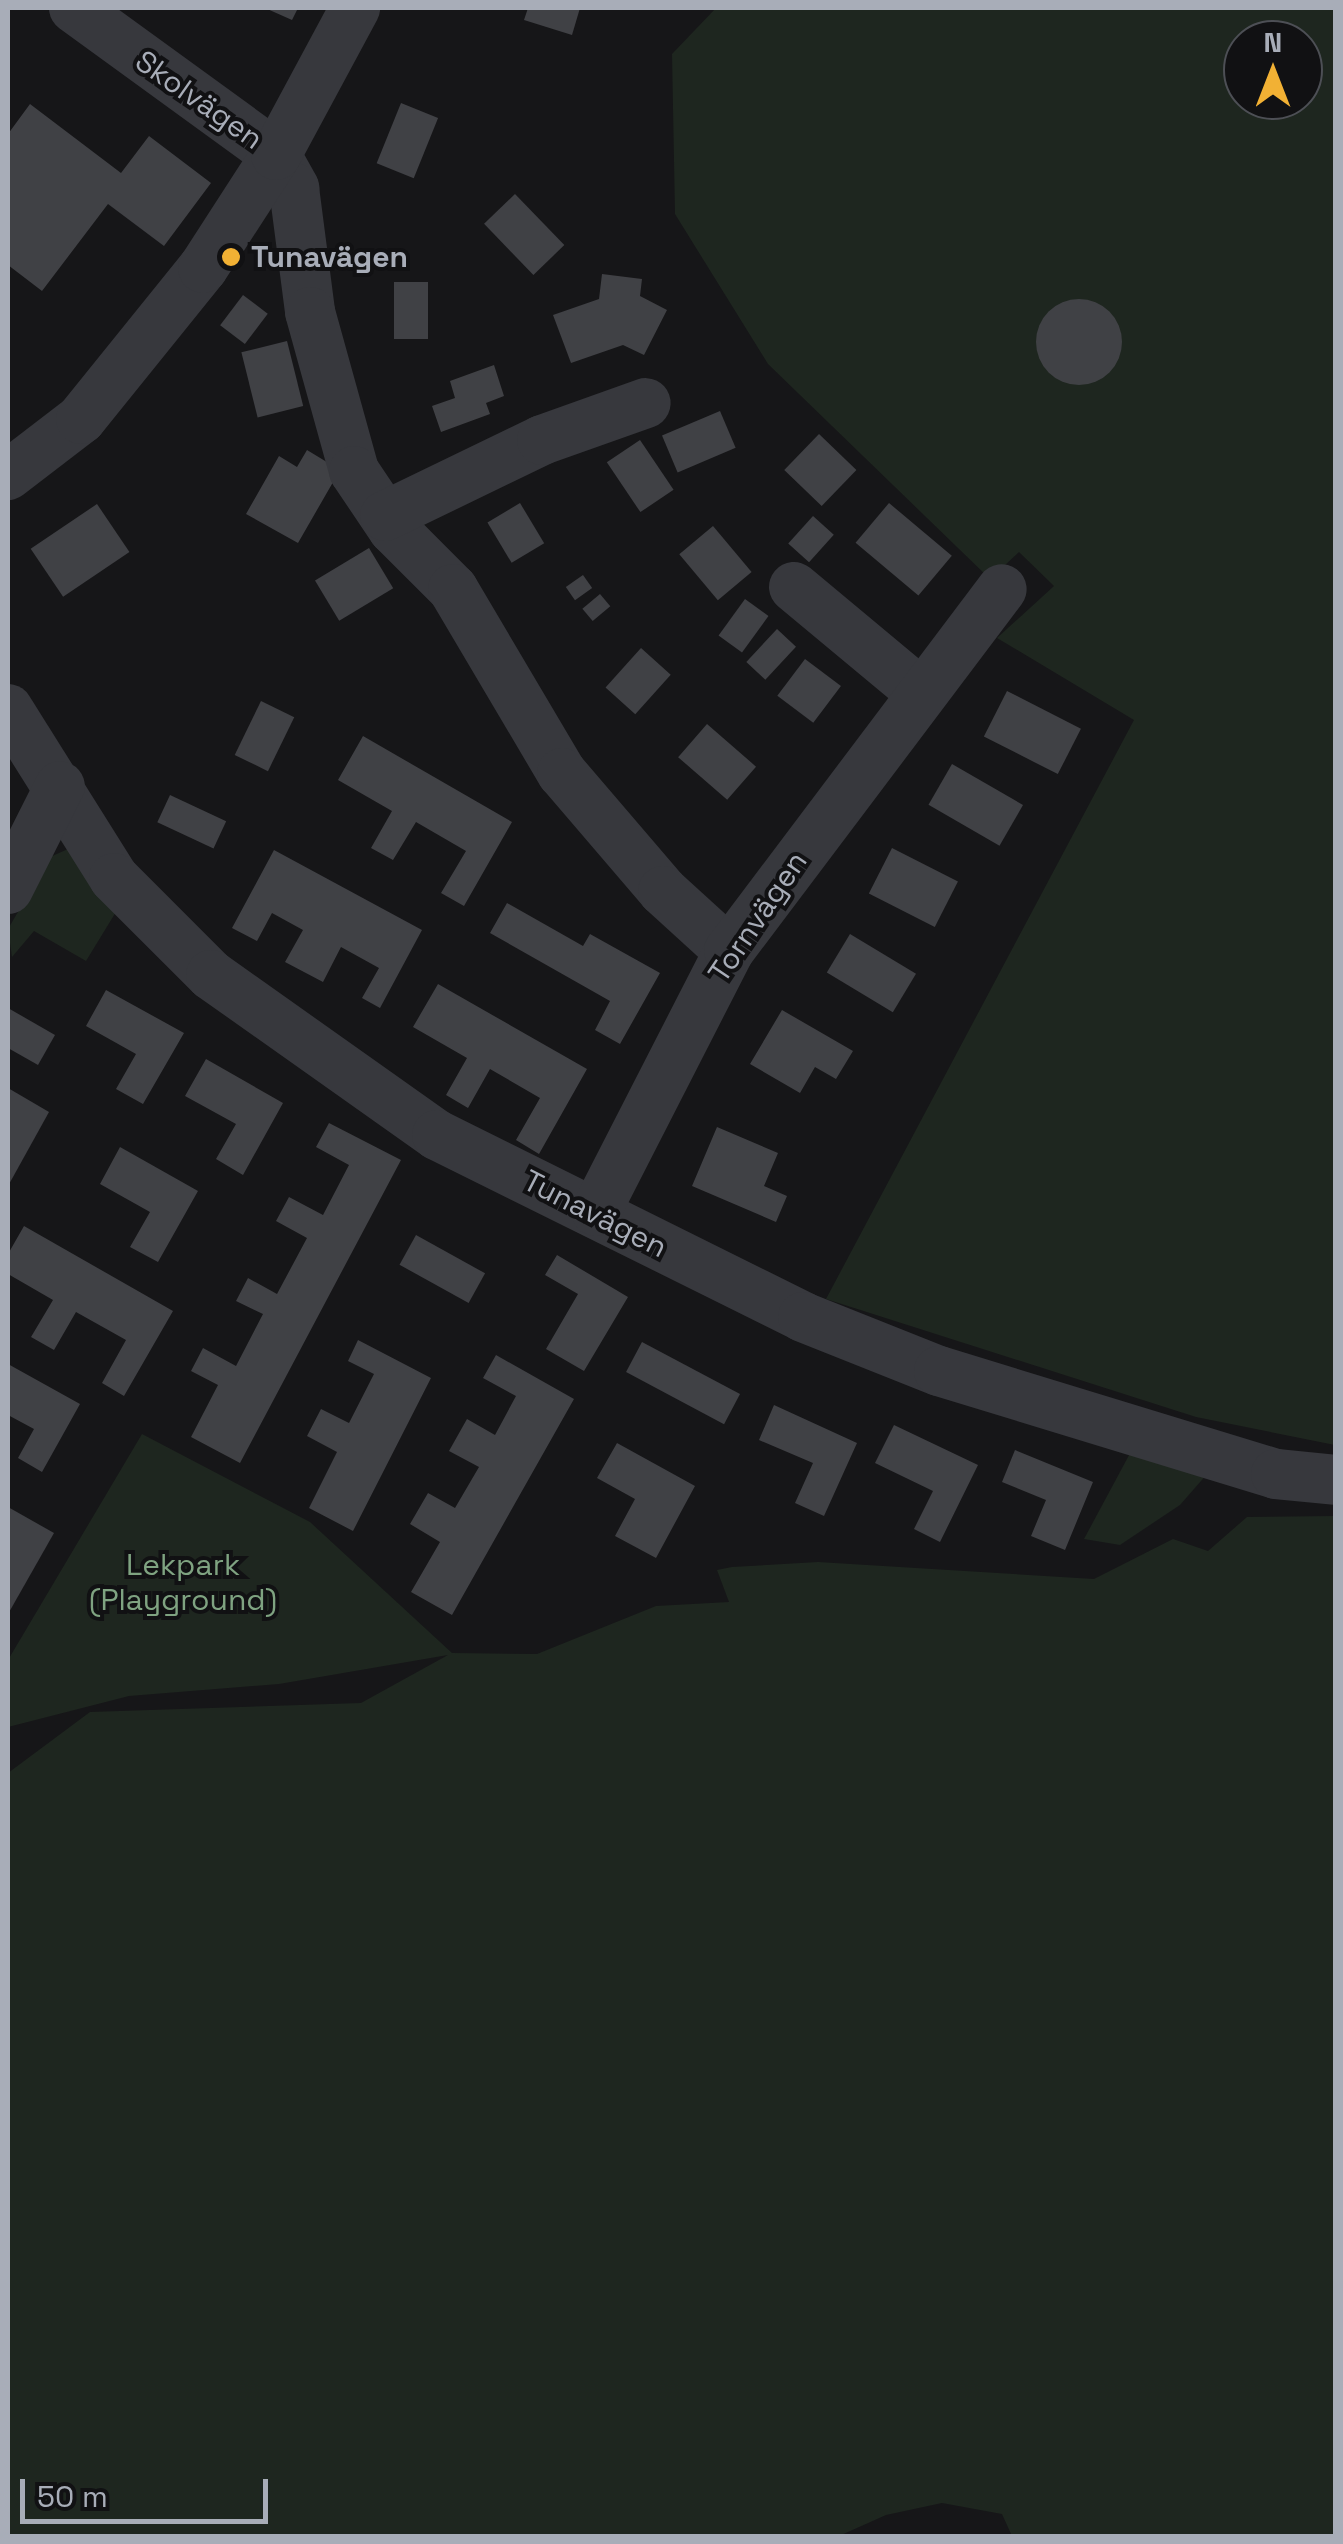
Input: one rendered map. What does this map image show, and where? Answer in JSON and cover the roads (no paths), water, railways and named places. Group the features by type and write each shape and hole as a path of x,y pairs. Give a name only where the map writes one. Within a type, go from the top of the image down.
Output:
{"street":[{"name":"Skolvägen","path":"74,8 276,155"},
{"path":"8,475 81,419 203,268 276,155 355,8"},
{"path":"276,155 294,188 310,312 354,472 384,516 453,590 562,773 663,891 728,952"},
{"path":"384,516 542,440 646,403"},
{"path":"794,587 921,693"},
{"name":"Tornvägen","path":"596,1211 728,952 1002,590"},
{"name":"Tunavägen","path":"8,710 60,786 114,878 212,975 437,1135 803,1316 940,1371 1258,1469 1336,1480"},
{"path":"8,889 60,786"}],"place":[{"name":"Tunavägen","path":"231,257"}],"park label":[{"name":"Lekpark (Playground)","path":"183,1582"}]}
